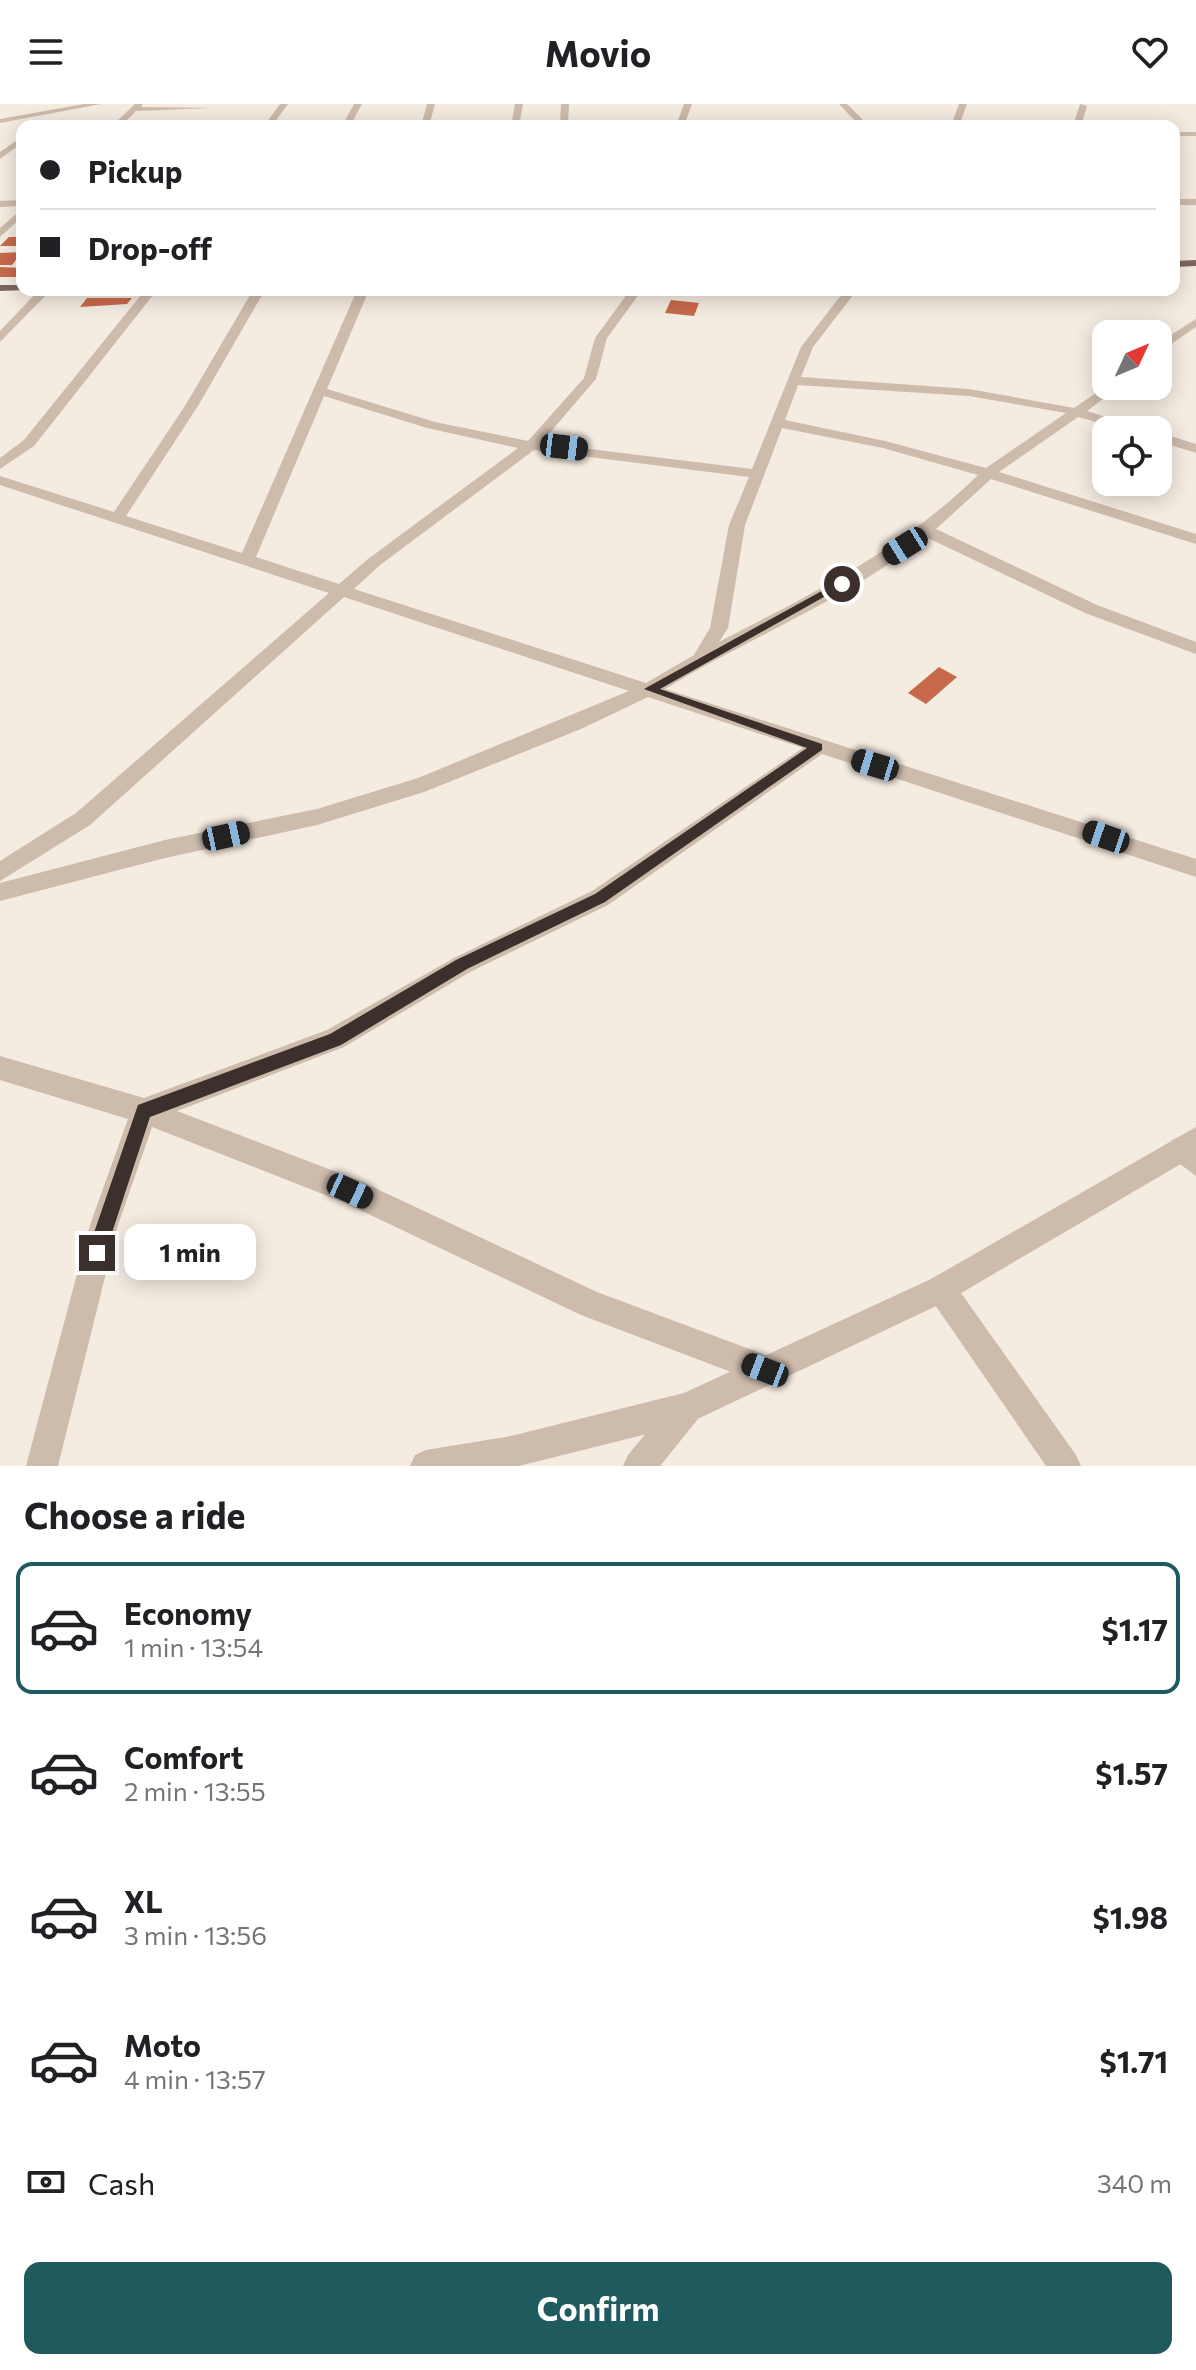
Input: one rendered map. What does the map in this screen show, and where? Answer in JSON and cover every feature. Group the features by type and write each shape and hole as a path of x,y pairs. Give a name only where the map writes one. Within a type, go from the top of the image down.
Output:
{"street":[{"path":"0,121 91,104"},
{"path":"843,104 859,120"},
{"path":"122,120 137,106 211,106"},
{"path":"200,117 211,106"},
{"path":"1079,120 1083,106"},
{"path":"45,120 55,112"},
{"path":"11,137 16,137"},
{"path":"0,156 16,143"},
{"path":"0,234 16,218"},
{"path":"0,338 39,296"},
{"path":"0,465 29,443 146,296"},
{"path":"117,518 153,468 255,296"},
{"path":"247,559 360,296"},
{"path":"0,872 83,819 374,562 533,444 590,379 601,338 631,296"},
{"path":"700,659 719,628 737,525 807,347 846,296"},
{"path":"1172,339 1196,322"},
{"path":"795,381 943,387 1020,397 1098,416"},
{"path":"318,390 432,425 517,444 758,474"},
{"path":"0,892 165,849 317,817 424,784 574,724 650,689 700,659 816,599 925,530 988,473 1097,400"},
{"path":"779,423 822,430 988,473 1196,539"},
{"path":"1172,441 1196,449"},
{"path":"0,480 1196,868"},
{"path":"925,530 1091,609 1196,648"},
{"path":"144,1111 335,1039 462,965 600,898 818,747"},
{"path":"0,1068 144,1111 350,1191 591,1305 765,1370"},
{"path":"42,1466 104,1225 144,1111"},
{"path":"426,1466 511,1452 687,1408 941,1289 1191,1151"},
{"path":"941,1289 1065,1466"},
{"path":"639,1466 687,1408"}],"building":[{"path":"9,237 16,237 16,246 0,246"},
{"path":"16,252 16,260 12,265 0,265 0,253"},
{"path":"0,267 16,268 16,277 0,277"},
{"path":"87,298 132,298 127,304 80,307"},
{"path":"671,300 699,303 694,316 665,313"},
{"path":"939,667 957,677 926,704 908,693"}],"route":[{"path":"97,1253 144,1111 335,1039 462,965 600,898 818,747 650,689 842,584"}]}
